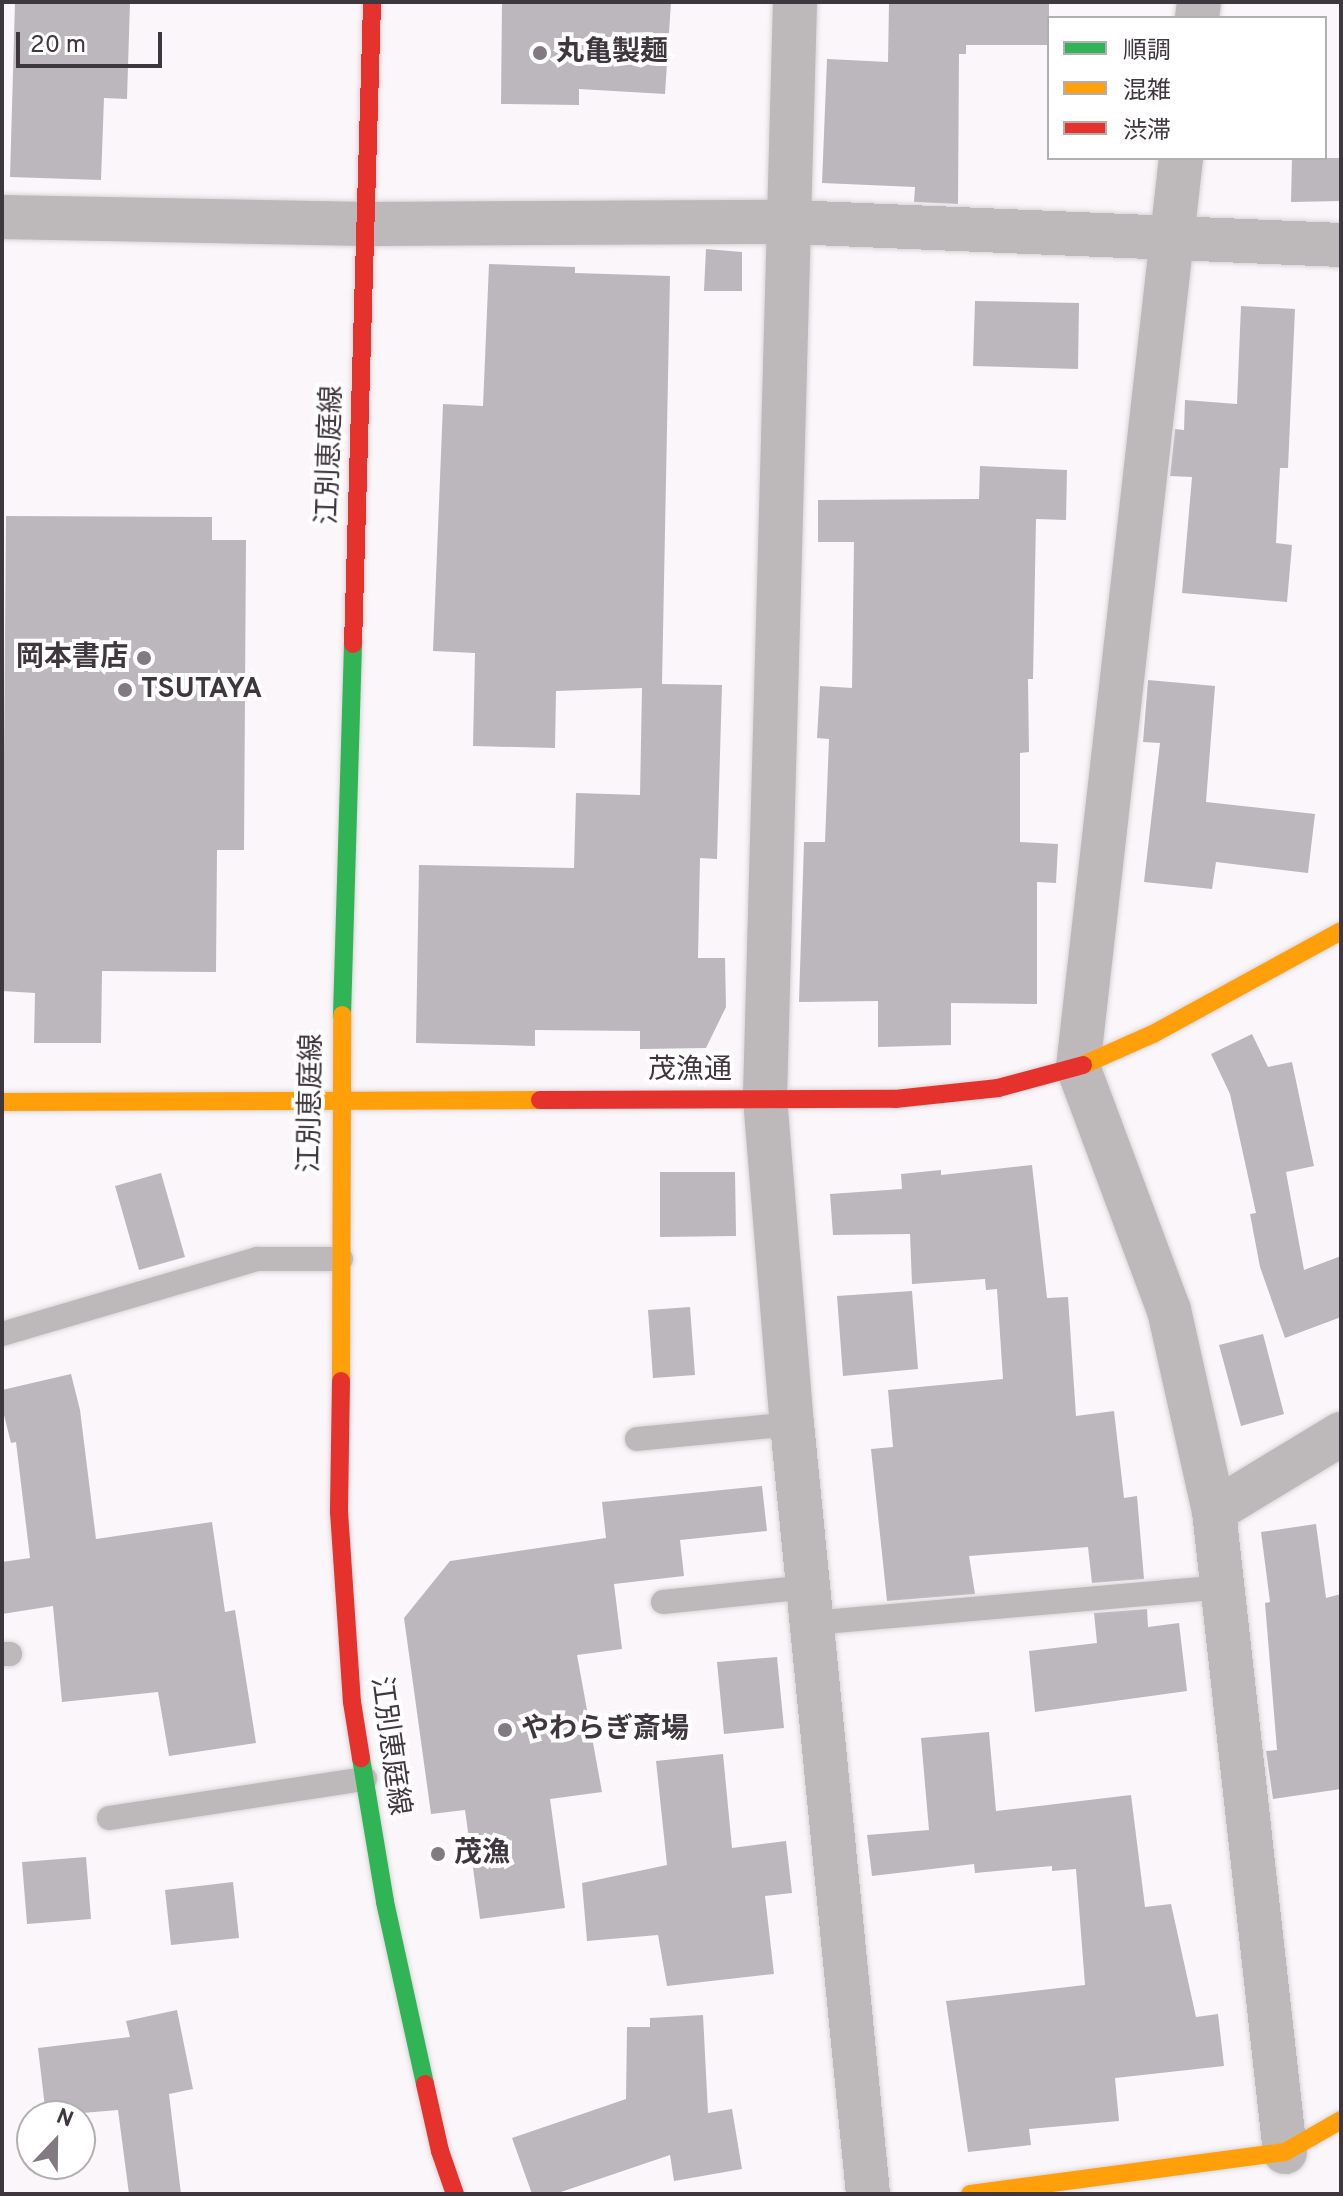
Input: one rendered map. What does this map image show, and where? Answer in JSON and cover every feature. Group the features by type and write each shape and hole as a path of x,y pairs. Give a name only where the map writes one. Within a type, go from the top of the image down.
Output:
{"main road":[{"name":"江別恵庭線","path":"372,2 339,1099 339,1512 352,1702 388,1917 440,2151 455,2194"},
{"name":"茂漁通","path":"2,1102 895,1099 998,1088 1078,1067 1153,1034 1341,931"},
{"path":"970,2194 1285,2152 1341,2120"}],"street":[{"path":"795,2 765,1098 792,1424 868,2194"},
{"path":"1181,160 1078,1067 1169,1310 1214,1511 1285,2152"},
{"path":"2,217 366,224 790,222 1341,245"},
{"path":"1214,1511 1341,1434"}],"lane":[{"path":"2,1334 257,1259 341,1259"},
{"path":"637,1439 792,1424"},
{"path":"663,1602 810,1605 1222,1587"},
{"path":"109,1818 365,1779"}],"building":[{"path":"15,2 130,2 127,99 104,98 101,180 10,177"},
{"path":"502,2 671,2 665,94 579,89 579,105 501,104"},
{"path":"889,2 1049,2 1047,45 966,45 966,54 959,54 958,204 914,202 915,187 822,183 827,59 888,62"},
{"path":"1341,158 1341,201 1291,202 1292,160"},
{"path":"706,249 742,252 742,291 704,291"},
{"path":"489,264 575,267 575,273 670,276 662,684 722,685 717,859 700,858 698,958 725,958 726,1007 706,1048 640,1049 640,1031 535,1030 535,1046 416,1043 419,865 574,868 576,793 640,795 642,688 556,691 555,748 473,746 475,653 433,651 443,404 483,406"},
{"path":"975,301 1079,303 1078,369 973,366"},
{"path":"1241,306 1295,309 1288,468 1280,468 1276,543 1292,545 1287,602 1182,593 1192,477 1170,476 1175,429 1184,430 1185,400 1237,404"},
{"path":"980,466 1067,470 1066,520 1036,519 1033,679 1028,679 1029,752 1020,753 1020,842 1058,844 1056,883 1037,882 1037,1004 951,1003 951,1045 878,1047 878,1001 799,1002 804,842 825,842 829,739 817,738 820,686 852,688 854,542 818,542 818,500 979,499"},
{"name":"TSUTAYA","path":"6,516 212,517 212,540 246,540 244,850 217,850 216,972 102,971 101,1043 34,1043 35,993 2,991"},
{"path":"1148,680 1215,686 1206,802 1315,814 1308,873 1216,862 1212,889 1144,882 1160,743 1143,742"},
{"path":"1252,1034 1268,1067 1292,1062 1314,1166 1286,1172 1304,1270 1341,1256 1341,1317 1285,1338 1260,1267 1250,1214 1256,1213 1230,1094 1211,1054"},
{"path":"1032,1165 1047,1298 1068,1297 1076,1416 1114,1411 1124,1498 1137,1496 1144,1579 1092,1583 1088,1547 969,1556 975,1594 887,1601 871,1449 893,1447 888,1390 1003,1379 997,1289 986,1290 985,1279 912,1284 910,1234 833,1235 830,1194 902,1189 901,1174 941,1170 941,1175"},
{"path":"660,1172 735,1172 736,1236 660,1237"},
{"path":"161,1173 185,1257 139,1270 115,1186"},
{"path":"912,1291 918,1369 843,1376 837,1296"},
{"path":"690,1307 695,1375 653,1378 648,1310"},
{"path":"1263,1334 1284,1414 1241,1426 1219,1345"},
{"path":"71,1374 80,1410 96,1539 212,1522 225,1612 235,1610 256,1743 169,1756 158,1692 62,1702 53,1606 2,1614 2,1562 30,1558 16,1442 11,1443 2,1407 2,1390"},
{"path":"762,1486 767,1531 680,1540 684,1576 614,1584 622,1649 577,1655 602,1792 550,1799 565,1908 480,1919 465,1810 431,1814 404,1618 450,1561 606,1538 602,1502"},
{"path":"1316,1524 1326,1598 1341,1594 1341,1789 1273,1799 1266,1751 1277,1750 1265,1603 1270,1602 1261,1532"},
{"path":"1147,1609 1148,1627 1179,1623 1187,1691 1035,1712 1029,1651 1097,1643 1094,1613"},
{"path":"777,1657 784,1728 724,1734 717,1662"},
{"path":"989,1732 996,1811 1131,1795 1145,1907 1171,1904 1196,2017 1218,2014 1224,2066 1115,2078 1119,2121 1029,2129 1031,2145 968,2152 946,2001 1085,1985 1076,1869 1052,1871 1052,1866 975,1873 974,1864 872,1876 867,1835 929,1830 921,1738"},
{"path":"723,1754 732,1848 786,1841 792,1893 765,1896 774,1974 667,1986 658,1935 587,1941 582,1883 667,1865 656,1761"},
{"path":"86,1857 91,1919 27,1924 22,1862"},
{"path":"233,1882 239,1938 171,1945 165,1890"},
{"path":"177,2010 193,2089 169,2094 181,2194 129,2194 118,2110 96,2112 96,2100 44,2100 38,2048 130,2037 126,2021"},
{"path":"703,2015 708,2113 732,2109 742,2169 674,2181 670,2155 555,2194 532,2194 512,2138 626,2099 627,2027 650,2027 650,2018"}],"traffic: fast":[{"path":"342,1015 353,644"},
{"path":"361,1758 385,1902 425,2084"}],"traffic: slow":[{"path":"1083,1065 1153,1034 1341,931"},
{"path":"341,1381 342,1015"},
{"path":"2,1102 540,1100"},
{"path":"970,2194 1285,2152 1341,2120"}],"traffic: jam":[{"path":"353,644 372,2"},
{"path":"540,1100 895,1099 998,1088 1083,1065"},
{"path":"341,1381 339,1512 352,1702 361,1758"},
{"path":"425,2084 440,2151 455,2194"}],"place":[{"name":"丸亀製麺","path":"540,53"},
{"name":"岡本書店","path":"144,658"},
{"name":"TSUTAYA","path":"125,690"},
{"name":"やわらぎ斎場","path":"505,1730"},
{"name":"茂漁","path":"438,1854"}]}
